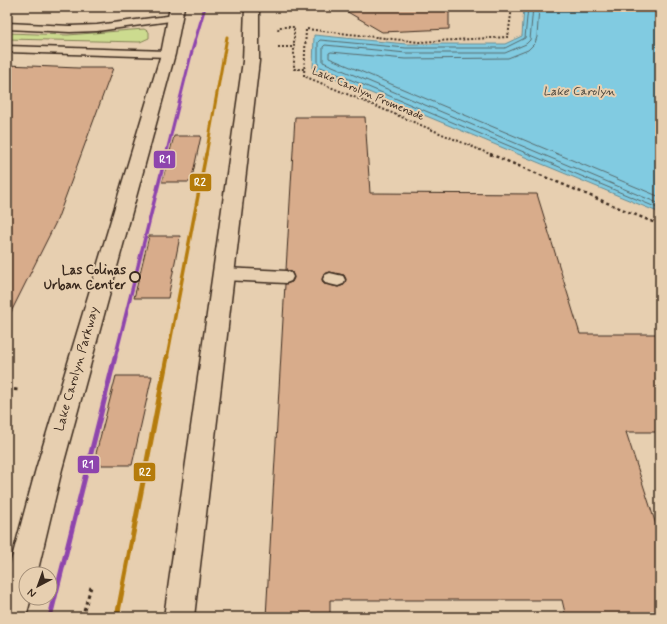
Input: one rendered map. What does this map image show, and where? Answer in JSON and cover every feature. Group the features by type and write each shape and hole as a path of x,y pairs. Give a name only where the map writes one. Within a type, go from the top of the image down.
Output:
{"street":[{"path":"179,617 251,61 252,7"},
{"name":"Lake Carolyn Parkway","path":"11,617 49,469 168,54 176,12"}],"lane":[{"path":"7,26 97,28 176,12"},
{"path":"7,49 168,54"},
{"path":"224,274 286,277"}],"path":[{"name":"Lake Carolyn Promenade","path":"512,7 508,37 419,42 306,29 304,76 660,225"},
{"path":"278,34 278,27 294,27 294,69 305,69"},
{"path":"278,41 278,47 294,47"},
{"path":"7,389 19,390"},
{"path":"82,617 91,587"}],"green space":[{"path":"144,29 149,32 149,38 140,42 7,39 7,33 68,35"}],"water":[{"name":"Lake Carolyn","path":"524,7 660,7 660,213 313,69 314,35 406,44 505,44 522,36"}],"building":[{"path":"339,7 449,7 449,29 382,32"},
{"path":"7,65 113,68 57,220 7,320"},
{"path":"295,117 365,117 370,193 537,194 580,334 660,334 660,432 626,432 660,537 660,617 566,617 562,600 330,600 330,617 266,617 285,284 292,282 294,278 292,272 286,270","holes":["330,272 344,275 346,279 344,285 338,287 324,284 322,280 324,274"]},
{"path":"174,136 201,136 191,182 162,182"},
{"path":"149,236 180,236 168,298 134,298"},
{"path":"116,376 152,376 132,465 93,465"}],"transit line":[{"name":"R1","path":"50,617 192,51 205,7"},
{"name":"R2","path":"117,617 227,37"}],"place":[{"name":"Las Colinas Urban Center","path":"135,277"}]}
